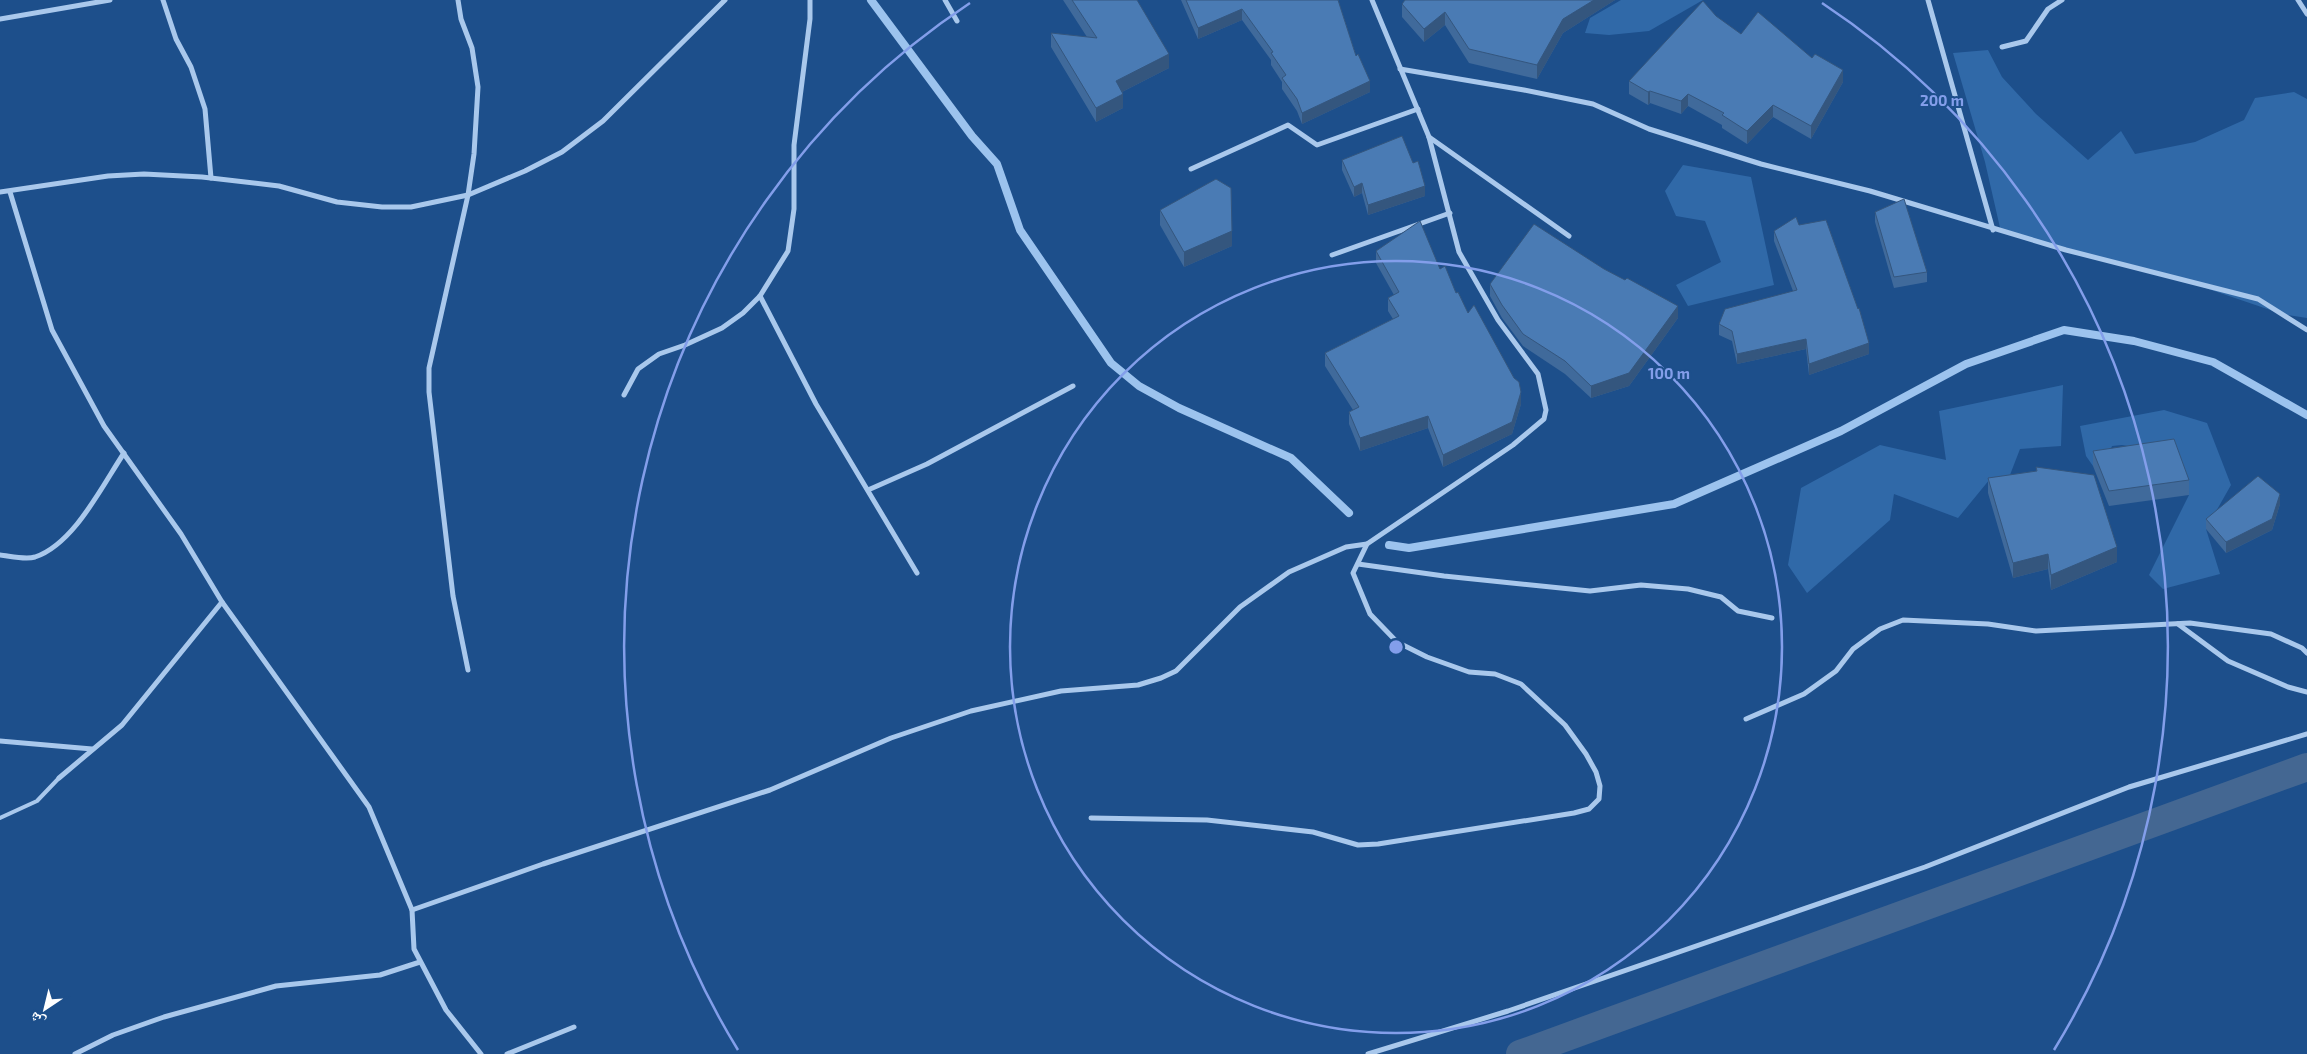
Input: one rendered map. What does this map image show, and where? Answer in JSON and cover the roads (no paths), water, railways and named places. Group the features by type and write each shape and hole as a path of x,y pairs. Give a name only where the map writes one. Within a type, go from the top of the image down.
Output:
{"street":[{"path":"0,19 110,0"},
{"path":"163,0 176,38 191,67 204,109 211,178"},
{"path":"458,0 472,48 478,87 474,154 468,195 429,368 429,392 453,596 468,670"},
{"path":"0,192 108,176 144,174 211,178 279,186 337,202 382,207 411,206 468,195 525,171 562,152 603,121 724,0"},
{"path":"624,395 638,369 659,354 685,345 722,328 743,313 760,296 788,251 794,208 794,145 810,18 810,0"},
{"path":"946,0 957,20"},
{"path":"412,910 543,864 770,790 891,738 971,711 1062,691 1138,685 1161,678 1176,671 1240,607 1289,572 1346,547 1367,544 1513,445 1544,419 1546,410 1538,374 1498,320 1459,252 1429,137 1372,0"},
{"path":"1928,0 1993,230"},
{"path":"2002,47 2026,41 2048,9 2062,0"},
{"path":"2298,0 2307,14"},
{"path":"1400,69 1594,104 1649,129 1761,164 1870,191 1993,230 2258,299 2307,330"},
{"path":"1191,169 1288,124 1316,145 1418,109"},
{"path":"1429,137 1569,236"},
{"path":"10,192 52,330 104,426 181,534 222,602 369,807 412,910 414,949 446,1010 481,1054"},
{"path":"1332,255 1450,213"},
{"path":"760,296 816,404 917,573"},
{"path":"868,490 927,464 1073,386"},
{"path":"0,555 32,558 50,550 70,533 124,453"},
{"path":"1091,818 1208,820 1313,832 1358,845 1378,844 1589,809 1599,798 1600,786 1596,772 1565,725 1521,684 1495,674 1469,672 1427,657 1397,642 1370,614 1353,573 1367,544"},
{"path":"1358,564 1444,576 1590,591 1641,585 1688,589 1721,597 1738,611 1772,618"},
{"path":"59,778 122,725 222,602"},
{"path":"1746,719 1804,694 1836,671 1854,650 1880,628 1903,620 1988,624 2036,631 2190,623 2271,634 2302,648 2307,653"},
{"path":"2178,624 2228,661 2288,687 2307,692"},
{"path":"1368,1054 1508,1011 1925,867 2129,787 2307,734"},
{"path":"0,741 92,749"},
{"path":"75,1054 113,1035 164,1017 276,986 380,975 420,962"},
{"path":"507,1054 574,1027"}],"lane":[{"path":"0,818 38,801 59,778"}],"waterway":[{"path":"871,0 972,136 997,164 1020,230 1111,363 1139,386 1179,408 1291,458 1349,513"},
{"path":"1389,545 1409,548 1674,504 1841,431 1966,364 2064,330 2134,341 2213,362 2307,415"},
{"path":"1520,1054 2307,767"}]}
